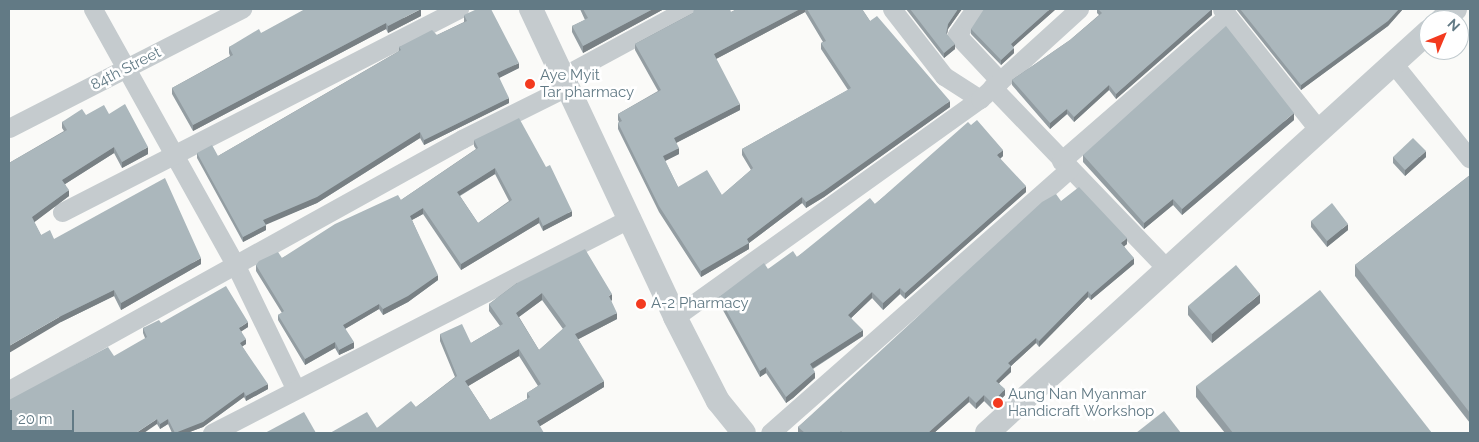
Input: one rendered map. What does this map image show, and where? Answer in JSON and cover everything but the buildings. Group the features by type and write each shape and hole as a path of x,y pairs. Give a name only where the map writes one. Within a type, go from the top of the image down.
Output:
{"street":[{"path":"93,9 129,67 236,266 295,388"},
{"name":"84th Street","path":"9,128 242,9"},
{"path":"62,212 175,152 459,9"},
{"path":"531,9 631,218 675,317 718,401 744,433"},
{"path":"9,390 236,266 566,81 687,9"},
{"path":"892,9 944,76 991,89"},
{"path":"975,9 957,35 991,89 1165,267"},
{"path":"675,317 991,89 1079,9"},
{"path":"770,433 1065,165 1225,12 1318,129"},
{"path":"986,433 1165,267 1419,39"},
{"path":"1392,62 1470,158"},
{"path":"212,433 295,388 631,218"}],"place":[{"name":"Aye Myit Tar pharmacy","path":"530,84"},
{"name":"A-2 Pharmacy","path":"641,304"},
{"name":"Aung Nan Myanmar Handicraft Workshop","path":"998,403"}]}
